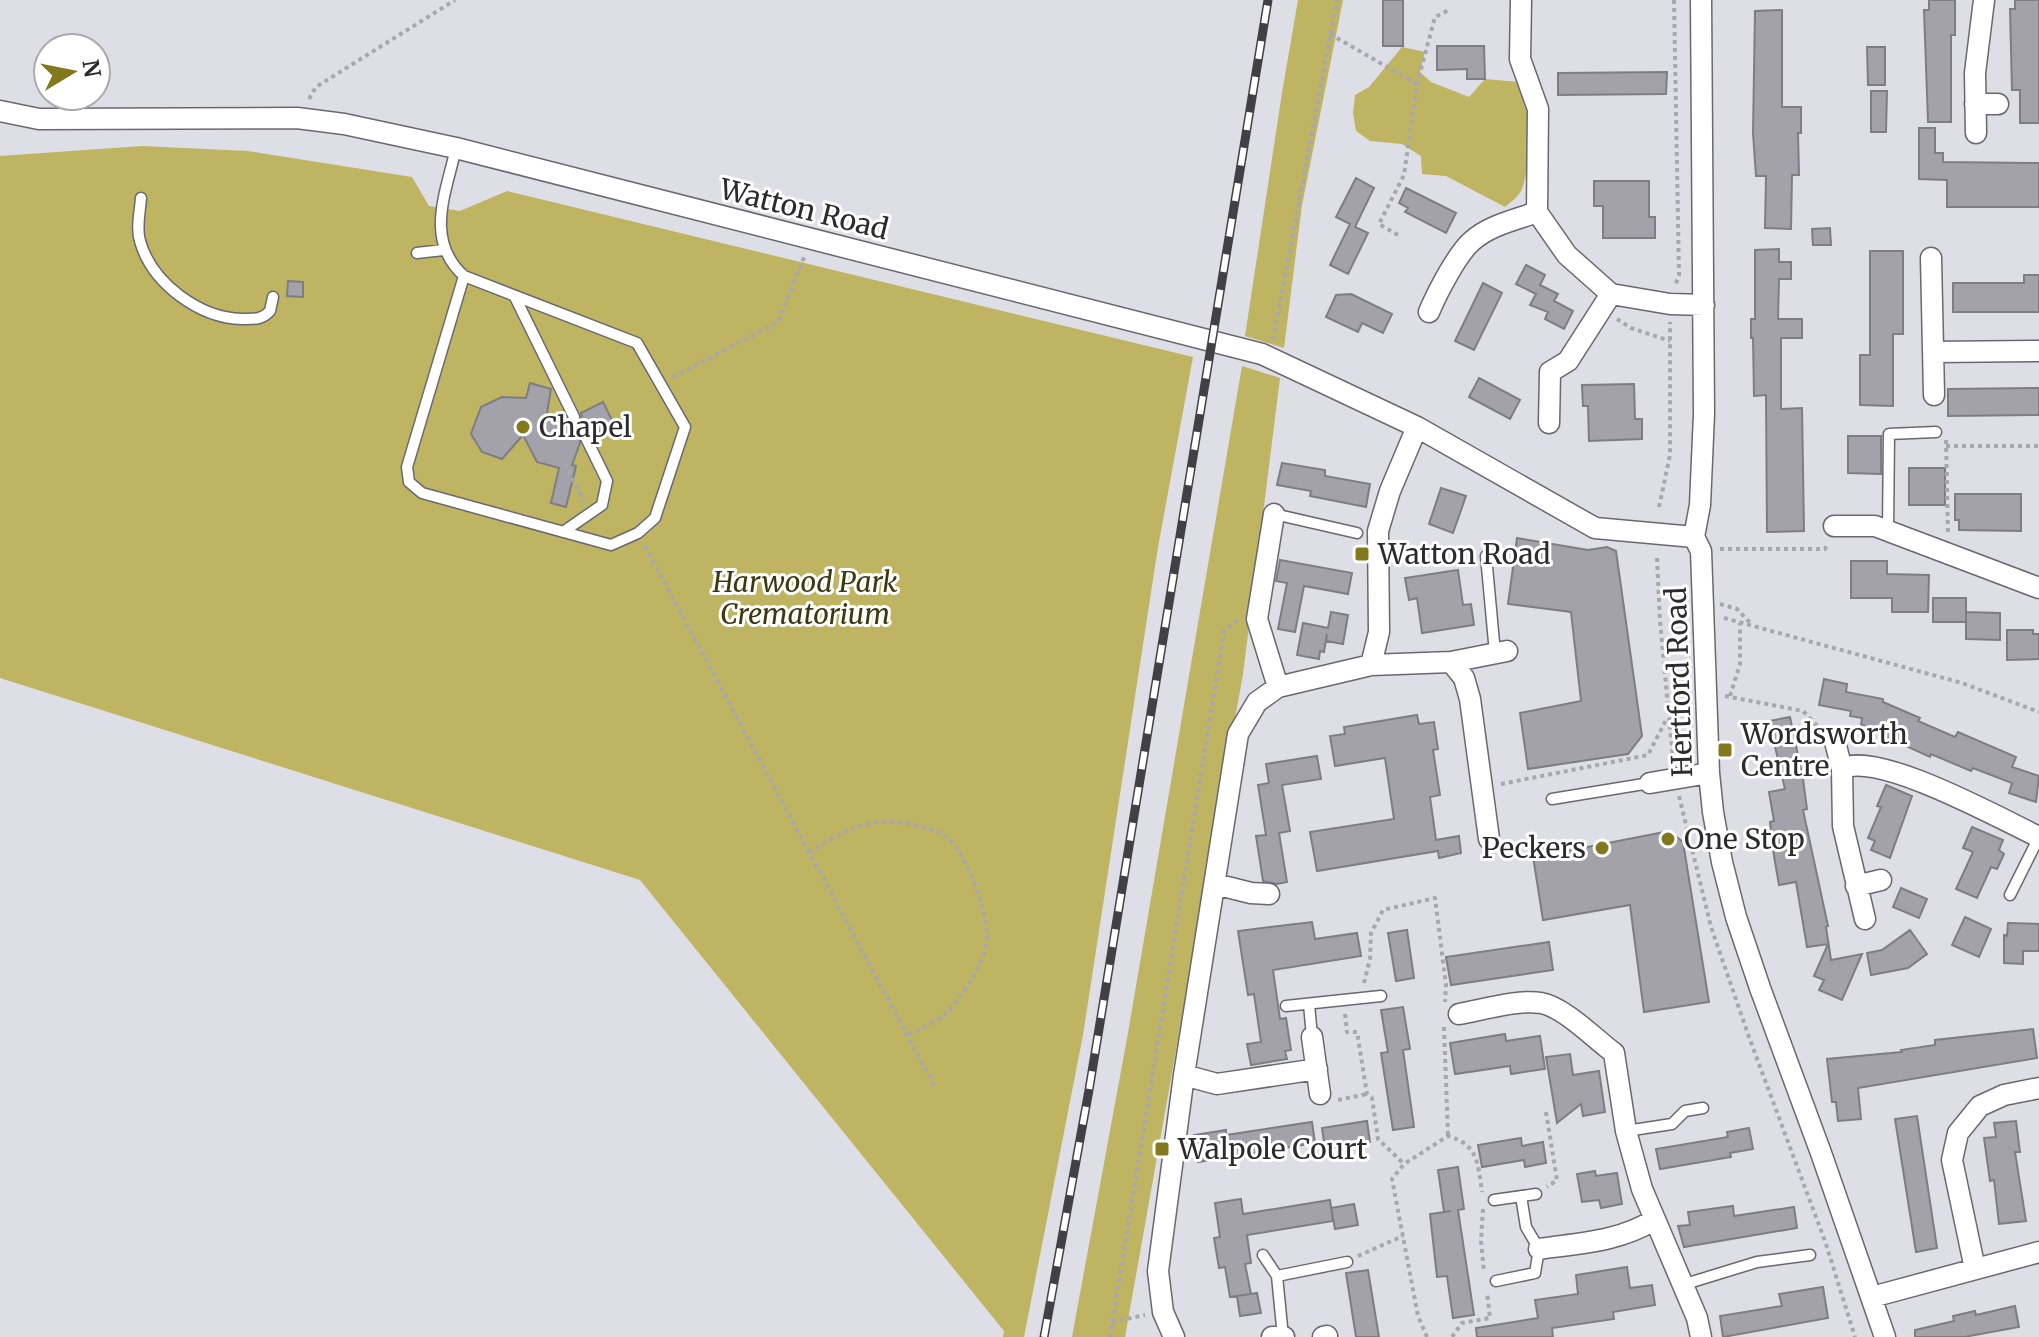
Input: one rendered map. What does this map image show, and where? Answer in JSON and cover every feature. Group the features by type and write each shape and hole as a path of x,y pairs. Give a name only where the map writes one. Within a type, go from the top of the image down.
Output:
{"street":[{"path":"1521,0 1520,59 1538,109 1537,212 1567,255 1606,301 1704,305"},
{"name":"Hertford Road","path":"1701,0 1704,414 1697,544 1704,600 1713,812 1736,917 1885,1337"},
{"path":"1976,133 1978,37 1984,0"},
{"path":"1975,104 1998,104"},
{"name":"Watton Road","path":"0,111 39,119 297,118 344,124 456,148 1262,354 1417,427 1595,528 1697,544"},
{"path":"1429,312 1437,291 1471,242 1494,227 1537,212"},
{"path":"1931,258 1934,395"},
{"path":"1549,423 1550,372 1568,361 1606,301"},
{"path":"1934,352 2039,351"},
{"path":"1371,665 1379,632 1378,531 1390,491 1417,427"},
{"path":"1274,514 1257,619 1278,687"},
{"path":"1834,526 1875,526 2039,588"},
{"path":"1174,1337 1163,1312 1158,1271 1184,1075 1238,734 1257,702 1278,687 1371,665 1451,662 1501,652"},
{"path":"1451,662 1464,678 1470,699 1489,839"},
{"path":"1834,738 1842,769 1843,826 1865,919"},
{"path":"1842,769 1853,764 1896,772 2039,837"},
{"path":"1650,783 1709,773"},
{"path":"1856,886 1881,880"},
{"path":"1215,884 1269,894"},
{"path":"1459,1014 1527,1002 1545,1003 1614,1053 1626,1131 1654,1220 1701,1337"},
{"path":"1312,1037 1320,1094"},
{"path":"1184,1075 1217,1084 1317,1069"},
{"path":"1975,1269 1952,1160 1958,1133 1980,1106 2004,1095 2039,1088"},
{"path":"1539,1249 1610,1239 1634,1232 1654,1220"},
{"path":"1872,1297 2039,1252"},
{"path":"1272,1337 1284,1337"}],"lane":[{"path":"456,148 440,224 443,250 453,266 464,276 637,343 685,427 655,518 638,533 611,545 422,493 409,482 407,467 464,276"},
{"path":"141,198 138,230 147,256 166,283 196,307 225,318 257,319 270,311 273,297"},
{"path":"417,253 443,250"},
{"path":"515,297 574,417"},
{"path":"1888,531 1889,434 1941,433"},
{"path":"563,532 602,505 607,481 586,438"},
{"path":"1274,514 1357,533"},
{"path":"1486,556 1501,652"},
{"path":"1552,799 1650,783"},
{"path":"2010,895 2039,837"},
{"path":"1286,1006 1381,996"},
{"path":"1309,1004 1312,1037"},
{"path":"1626,1131 1672,1124 1685,1111 1703,1108"},
{"path":"1494,1200 1536,1194"},
{"path":"1496,1281 1535,1273 1539,1249 1526,1227 1521,1196"},
{"path":"1263,1255 1277,1276 1284,1337"},
{"path":"1682,1285 1757,1262 1810,1255"},
{"path":"1277,1276 1347,1262"}],"path":[{"path":"297,118 316,87 455,0"},
{"path":"1277,318 1337,0"},
{"path":"1659,507 1670,455 1670,304 1679,275 1674,0"},
{"path":"1398,235 1379,224 1404,175 1417,84 1435,17 1449,10"},
{"path":"1330,34 1417,84"},
{"path":"660,383 778,322 810,240"},
{"path":"1606,301 1631,328 1670,341"},
{"path":"1941,433 1946,446 1948,554"},
{"path":"1946,446 2039,446"},
{"path":"565,464 590,513"},
{"path":"1697,544 1720,549 1825,549 1834,526"},
{"path":"638,533 935,1087"},
{"path":"1657,558 1675,778 1711,927 1826,1244 1855,1337"},
{"path":"1110,1337 1224,632 1260,599"},
{"path":"1704,600 1737,609 1754,626"},
{"path":"1724,618 1962,683 2039,712"},
{"path":"1732,620 1746,618"},
{"path":"1730,696 1740,664 1740,623"},
{"path":"1706,695 1730,696 1803,711 1814,721 1825,740 1834,738"},
{"path":"1482,788 1648,755 1668,716"},
{"path":"809,852 840,834 876,822 911,824 948,839 972,876 987,922 986,944 969,984 943,1016 907,1035"},
{"path":"1363,998 1371,933 1383,910 1435,898"},
{"path":"1344,1000 1347,1032 1357,1032 1378,1139 1404,1164"},
{"path":"1536,1194 1557,1180 1546,1112"},
{"path":"1427,1337 1418,1316 1392,1179 1404,1164 1448,1136 1464,1140 1475,1153 1484,1203 1481,1241 1490,1318 1462,1323 1452,1337"},
{"path":"1347,1262 1403,1236"},
{"path":"1112,1322 1163,1312"}],"green space":[{"path":"1298,0 1343,0 1302,205 1284,348 1245,336"},
{"path":"1402,47 1425,52 1420,72 1431,82 1469,97 1485,79 1519,82 1529,121 1528,163 1522,189 1505,207 1446,176 1422,174 1421,156 1402,144 1370,141 1356,131 1353,113 1355,95 1369,87"},
{"name":"Harwood Park Crematorium","path":"142,146 248,151 412,177 429,206 460,211 507,191 1193,357 1158,547 1083,1035 1024,1337 1003,1337 1004,1331 640,880 0,678 0,156"},
{"path":"1242,366 1280,378 1243,674 1125,1337 1072,1337 1128,1033"}],"building":[{"path":"1383,0 1403,0 1403,46 1383,46"},
{"path":"1929,0 1955,0 1955,35 1951,35 1951,122 1928,122 1924,10 1929,10"},
{"path":"2015,0 2039,0 2039,123 2020,123 2020,90 2012,90 2010,9 2015,9"},
{"path":"1782,10 1782,107 1801,107 1799,175 1792,175 1791,229 1765,228 1766,176 1756,176 1753,133 1755,11"},
{"path":"1437,46 1484,46 1485,79 1467,79 1467,69 1437,70"},
{"path":"1867,47 1885,47 1885,85 1868,85"},
{"path":"1667,72 1666,94 1558,95 1558,73"},
{"path":"1871,91 1887,91 1886,132 1871,132"},
{"path":"1919,128 1935,128 1935,153 1943,153 1943,162 2039,163 2039,207 1947,207 1947,180 1919,179"},
{"path":"1356,178 1374,188 1355,227 1368,233 1348,274 1330,265 1350,224 1336,217"},
{"path":"1594,181 1649,181 1649,217 1655,217 1655,238 1603,238 1603,206 1594,206"},
{"path":"1406,188 1456,213 1446,233 1405,212 1408,208 1399,203"},
{"path":"1830,228 1831,245 1813,245 1812,229"},
{"path":"1779,249 1779,262 1791,262 1791,279 1779,279 1778,319 1802,319 1802,338 1781,338 1781,409 1802,408 1804,531 1767,532 1766,395 1754,396 1751,319 1755,319 1755,250"},
{"path":"1870,251 1903,251 1903,334 1893,334 1893,406 1860,405 1860,355 1870,355"},
{"path":"1526,265 1545,275 1540,285 1558,294 1554,301 1573,311 1564,329 1545,319 1548,312 1530,305 1536,294 1516,284"},
{"path":"2024,275 2039,275 2039,312 1953,312 1953,283 2024,283"},
{"path":"288,281 303,282 303,297 287,296"},
{"path":"1483,283 1502,293 1474,350 1455,341"},
{"path":"1351,294 1392,314 1383,333 1362,323 1358,332 1326,317 1336,295"},
{"path":"1479,378 1520,400 1510,419 1469,397"},
{"name":"Chapel","path":"530,383 551,389 547,413 566,419 570,424 578,424 581,413 603,402 614,424 593,435 586,430 579,434 580,443 572,465 576,466 566,507 551,503 559,468 537,462 523,435 502,459 482,452 471,434 481,407 502,397 526,398"},
{"path":"1634,384 1635,419 1642,419 1642,439 1589,441 1588,406 1583,406 1582,385"},
{"path":"2039,388 2039,415 1948,416 1948,389"},
{"path":"1848,436 1881,436 1881,474 1848,473"},
{"path":"1282,463 1325,470 1325,476 1370,484 1366,507 1310,496 1311,491 1277,485"},
{"path":"1909,468 1945,468 1945,505 1909,505"},
{"path":"1441,488 1466,496 1453,533 1429,524"},
{"path":"1955,494 2021,494 2021,531 1959,530 1959,520 1955,520"},
{"path":"1517,538 1588,550 1607,547 1616,551 1642,736 1628,754 1528,769 1520,713 1581,701 1571,612 1508,604"},
{"path":"1280,560 1352,573 1348,594 1304,586 1295,632 1278,629 1287,583 1276,581"},
{"path":"1851,561 1887,561 1887,574 1929,575 1928,612 1892,612 1892,598 1851,598"},
{"path":"1458,570 1463,605 1471,604 1474,625 1422,633 1417,598 1409,600 1405,578"},
{"path":"1933,598 1966,598 1966,622 1933,622"},
{"path":"1331,612 1348,615 1343,644 1326,641 1327,634 1324,652 1320,651 1319,659 1297,655 1303,623 1328,628"},
{"path":"1966,612 2000,613 2000,640 1966,639"},
{"path":"2007,630 2033,630 2033,634 2039,634 2039,659 2007,660"},
{"path":"1824,679 1847,684 1846,692 1883,699 1883,702 1920,718 1918,721 1955,737 1958,732 2016,757 2012,767 2039,776 2036,802 2009,793 2012,783 1973,768 1971,771 1931,754 1930,757 1882,735 1885,729 1861,725 1862,718 1850,716 1851,711 1819,705"},
{"path":"1417,715 1419,724 1434,722 1438,749 1433,750 1440,795 1430,797 1436,840 1459,836 1461,853 1439,858 1438,851 1317,871 1310,832 1394,819 1385,758 1335,766 1330,736 1345,734 1344,727"},
{"path":"1790,717 1803,779 1807,809 1803,810 1828,926 1831,960 1862,954 1842,1000 1819,990 1824,980 1814,976 1828,944 1807,947 1796,882 1779,885 1769,792 1785,789 1769,721"},
{"path":"1317,756 1321,779 1282,785 1290,831 1279,833 1287,882 1277,884 1263,881 1256,836 1266,835 1258,785 1269,783 1266,764"},
{"path":"1886,785 1912,796 1890,858 1871,850 1875,841 1868,838"},
{"path":"1972,827 2003,840 1999,850 2004,854 1997,869 1991,867 1977,898 1956,889 1973,852 1963,848"},
{"path":"1669,831 1683,842 1709,1002 1644,1012 1630,905 1543,920 1532,850 1566,844 1567,851"},
{"path":"1901,888 1927,899 1919,918 1893,907"},
{"path":"1965,917 1991,929 1979,957 1952,945"},
{"path":"1312,922 1315,939 1357,933 1361,956 1273,970 1280,1019 1286,1018 1291,1050 1285,1051 1287,1059 1251,1065 1247,1044 1261,1042 1254,994 1248,995 1238,931"},
{"path":"2008,923 2039,924 2039,951 2023,951 2023,964 2004,963 2004,935 2007,936"},
{"path":"1407,930 1414,978 1396,981 1388,933"},
{"path":"1910,930 1927,954 1908,968 1871,975 1867,953 1882,950"},
{"path":"1549,942 1553,970 1451,985 1446,957"},
{"path":"1403,1007 1410,1049 1403,1050 1414,1127 1393,1130 1381,1053 1388,1052 1381,1010"},
{"path":"2033,1029 2037,1058 1858,1088 1861,1119 1838,1121 1836,1102 1832,1102 1827,1059 1902,1052 1935,1045 1935,1040"},
{"path":"1505,1034 1506,1041 1540,1036 1545,1069 1511,1074 1510,1066 1455,1074 1450,1043"},
{"path":"1570,1054 1573,1075 1599,1071 1605,1112 1583,1116 1581,1104 1557,1123 1546,1057"},
{"path":"1917,1116 1937,1248 1916,1252 1895,1119"},
{"path":"1367,1121 1370,1142 1325,1149 1322,1128"},
{"path":"2016,1121 2020,1152 2015,1152 2026,1221 1999,1224 1994,1180 1990,1181 1984,1138 1996,1137 1994,1123"},
{"path":"1312,1122 1315,1143 1198,1162 1194,1135 1226,1130 1226,1135"},
{"path":"1749,1128 1753,1149 1730,1153 1731,1157 1660,1169 1656,1149 1728,1137 1727,1132"},
{"path":"1521,1138 1522,1146 1543,1142 1546,1163 1525,1167 1524,1160 1482,1167 1478,1145"},
{"path":"1458,1167 1464,1209 1458,1210 1474,1315 1453,1318 1447,1276 1437,1277 1430,1214 1444,1212 1438,1170"},
{"path":"1595,1171 1596,1176 1617,1173 1622,1204 1601,1208 1599,1200 1582,1202 1577,1174"},
{"path":"1241,1199 1243,1214 1330,1200 1333,1221 1247,1235 1251,1263 1245,1264 1251,1294 1230,1297 1225,1267 1219,1268 1214,1238 1220,1237 1215,1203"},
{"path":"1354,1204 1358,1225 1335,1229 1331,1208"},
{"path":"1733,1206 1734,1216 1794,1207 1797,1228 1684,1247 1678,1226 1690,1225 1688,1212"},
{"path":"1627,1267 1630,1288 1652,1285 1655,1305 1613,1312 1614,1319 1552,1328 1553,1337 1477,1337 1476,1328 1538,1318 1535,1300 1578,1294 1576,1275"},
{"path":"1368,1270 1379,1337 1356,1337 1346,1273"},
{"path":"1823,1287 1828,1318 1723,1337 1720,1316 1782,1306 1779,1294"},
{"path":"1257,1293 1261,1313 1240,1316 1237,1296"},
{"path":"2015,1306 2019,1327 1964,1337 1915,1337 1915,1330 1954,1321 1953,1316 1975,1311 1976,1315"}],"railway":[{"path":"1044,1337 1089,1090 1268,0"}],"place":[{"name":"Chapel","path":"523,427"},
{"name":"Watton Road","path":"1362,554"},
{"name":"Wordsworth Centre","path":"1725,750"},
{"name":"One Stop","path":"1668,839"},
{"name":"Peckers","path":"1602,848"},
{"name":"Walpole Court","path":"1162,1149"}]}
